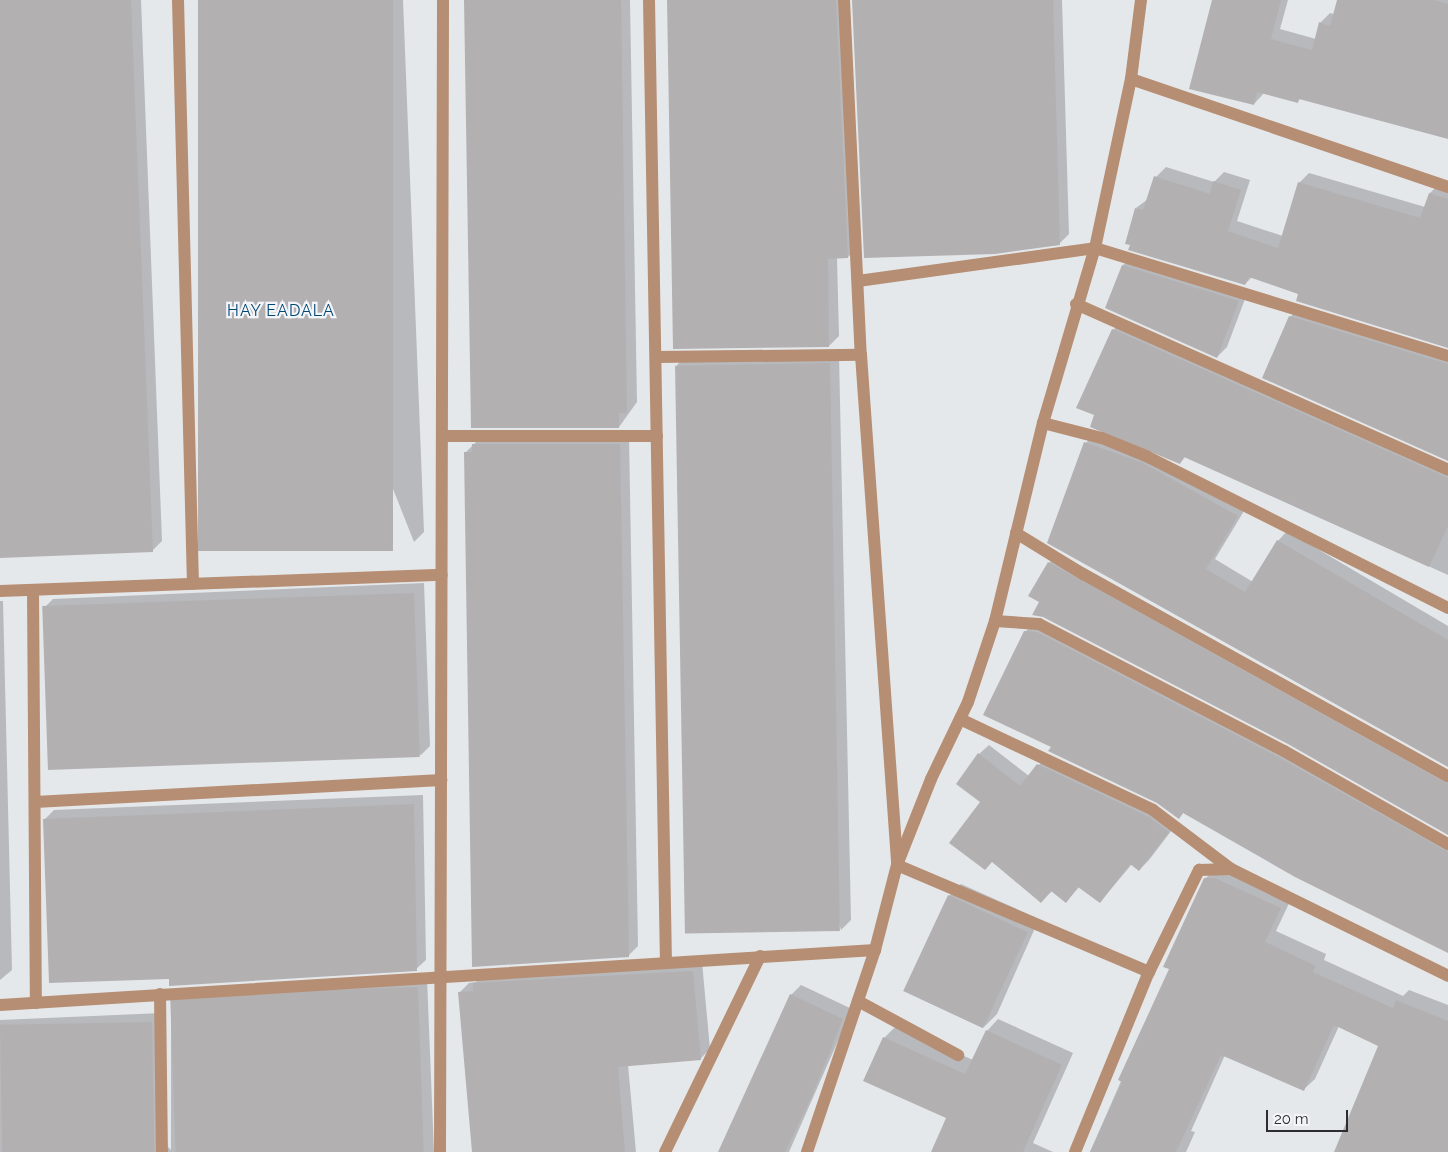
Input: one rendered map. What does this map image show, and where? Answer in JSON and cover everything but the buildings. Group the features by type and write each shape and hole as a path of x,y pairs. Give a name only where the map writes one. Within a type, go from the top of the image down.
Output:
{"street":[{"path":"178,0 193,584"},
{"path":"440,1152 443,0"},
{"path":"649,0 666,961"},
{"path":"844,0 862,355 897,865"},
{"path":"807,1152 875,950 897,865 931,779 960,719 994,621 1043,423 1076,304 1095,248 1131,79 1141,0"},
{"path":"1131,79 1448,187"},
{"path":"858,281 1095,248 1448,356"},
{"path":"1076,304 1448,470"},
{"path":"656,357 862,355"},
{"path":"1043,423 1102,438 1146,456 1448,608"},
{"path":"442,436 657,436"},
{"path":"1016,533 1083,574 1448,776"},
{"path":"0,591 442,575"},
{"path":"33,590 36,1003"},
{"path":"994,621 1039,624 1284,751 1448,844"},
{"path":"960,719 1152,810 1231,869 1448,976"},
{"path":"35,802 441,780"},
{"path":"897,865 1150,972"},
{"path":"1075,1152 1150,972 1199,870 1231,869"},
{"path":"0,1005 666,961 875,950"},
{"path":"665,1152 760,956"},
{"path":"160,994 162,1152"},
{"path":"858,1001 958,1054"}],"district":[{"name":"HAY EADALA","path":"281,311"}]}
